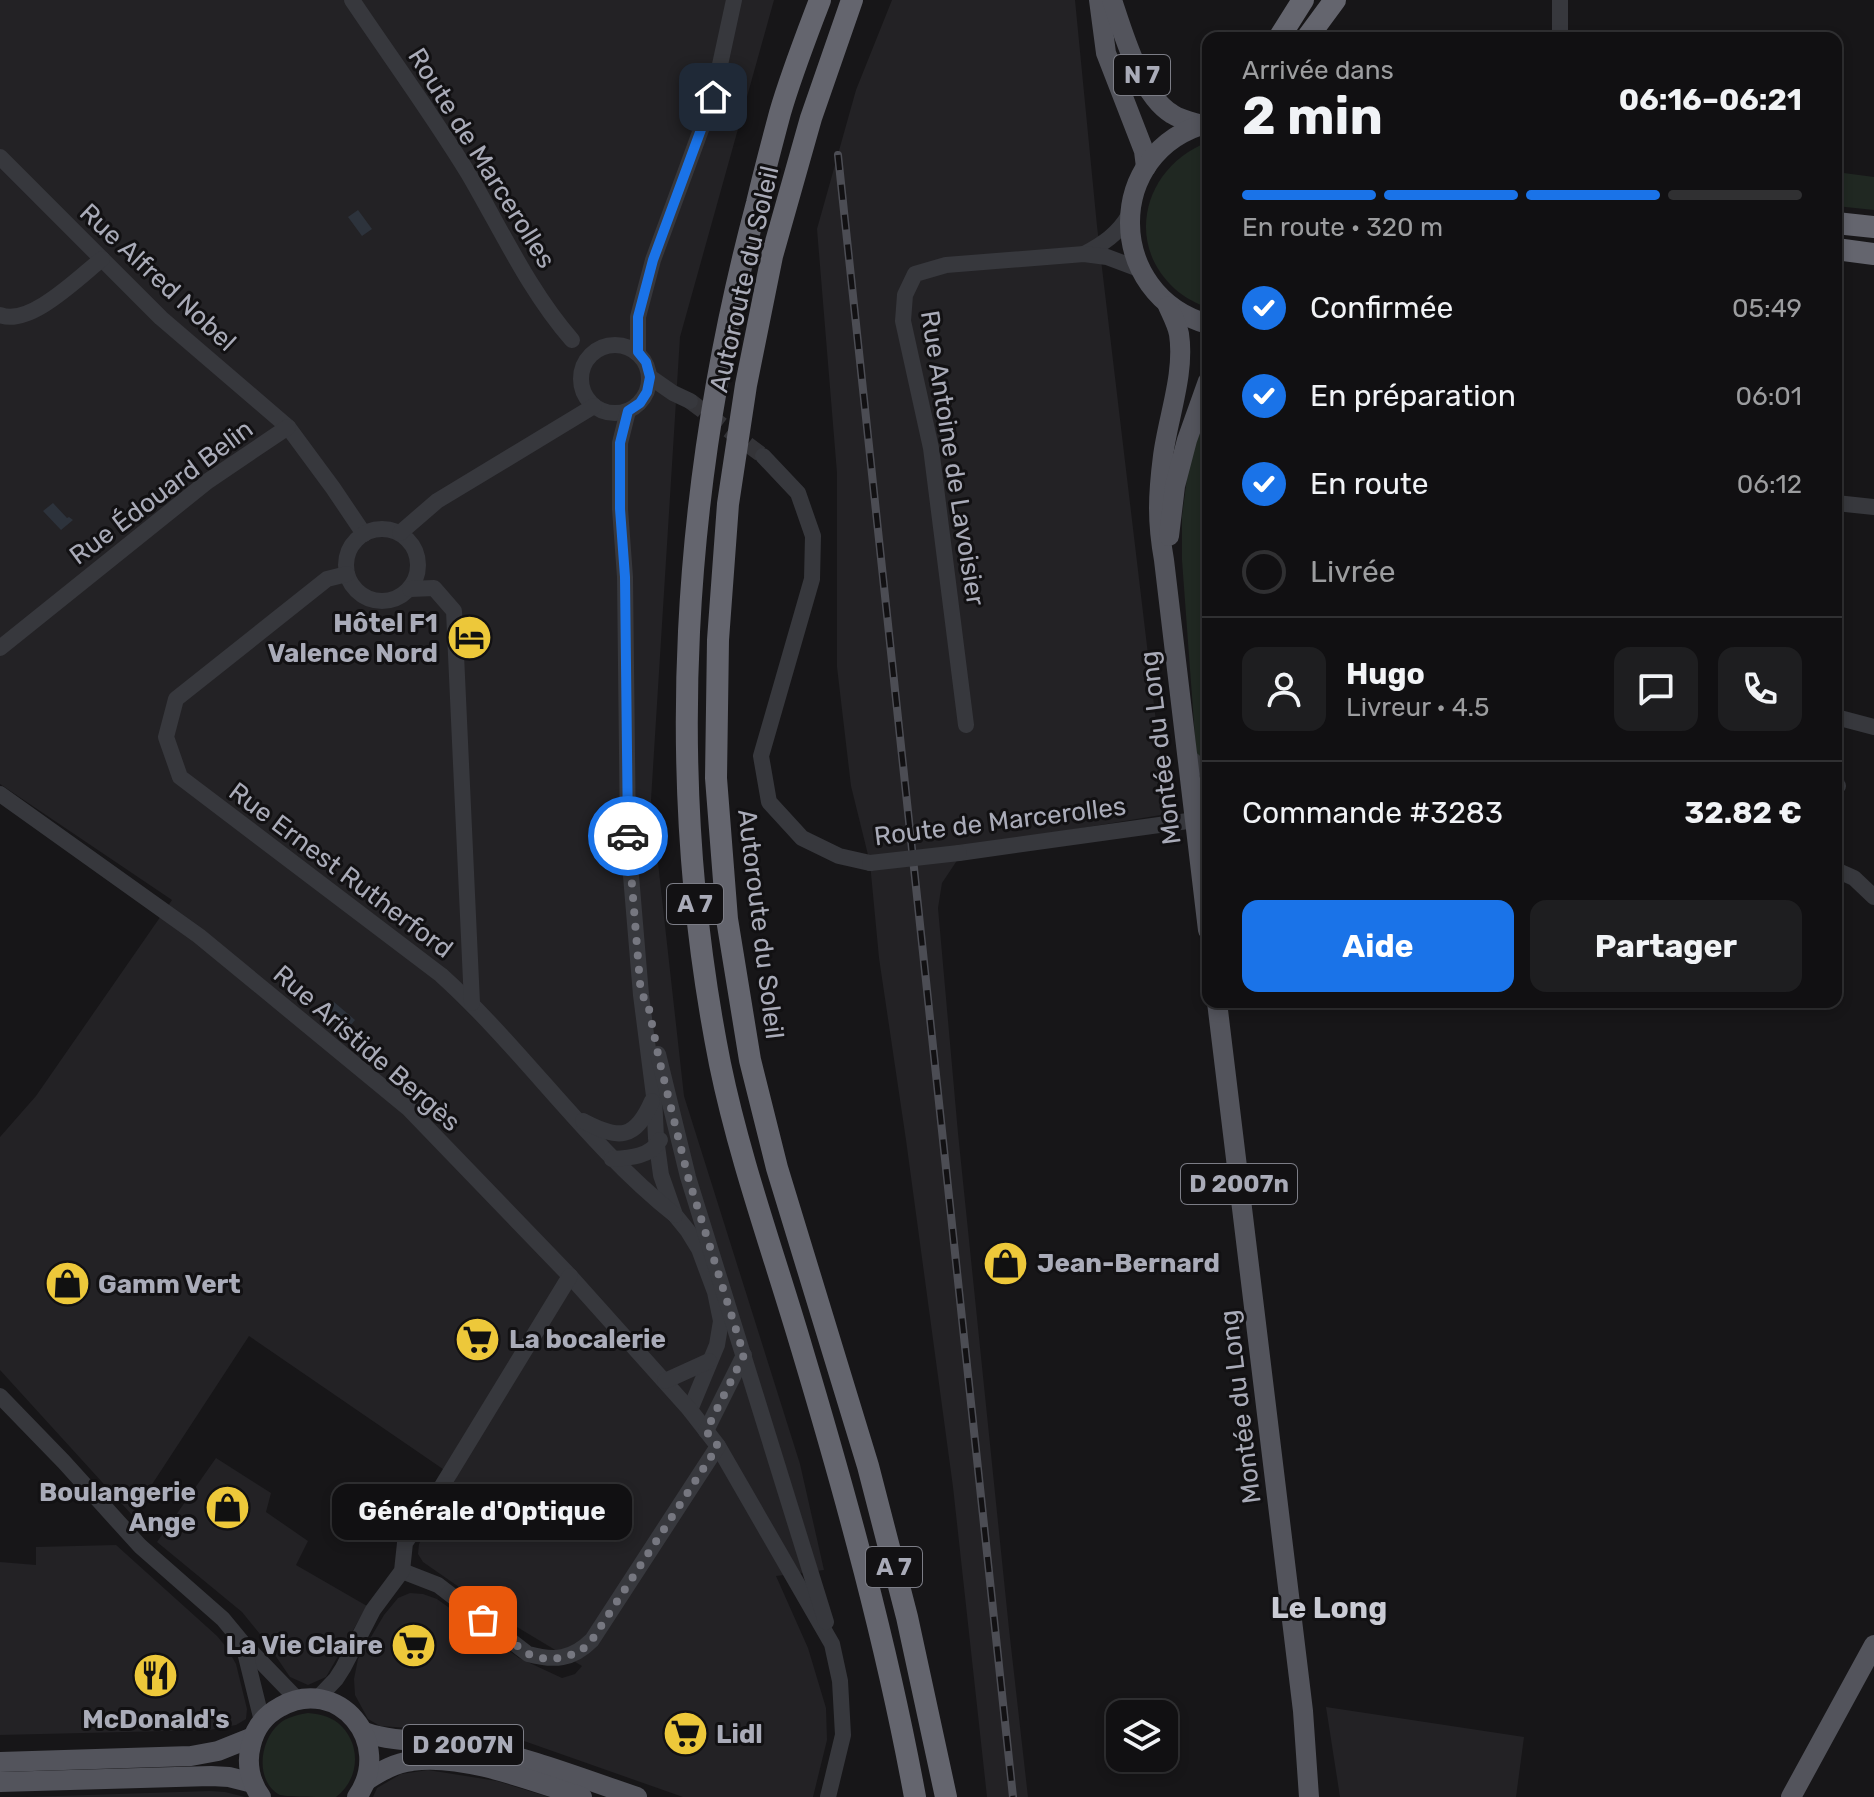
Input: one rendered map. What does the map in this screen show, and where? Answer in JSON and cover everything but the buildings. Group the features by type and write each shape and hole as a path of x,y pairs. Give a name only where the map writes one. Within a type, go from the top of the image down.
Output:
{"highway":[{"name":"Autoroute du Soleil","path":"820,0 781,109 744,249 718,367 699,496 688,639 686,781 697,921 721,1065 748,1177 838,1469 877,1622 915,1797"},
{"name":"Autoroute du Soleil","path":"852,0 811,118 772,256 746,385 728,504 718,640 716,778 727,919 750,1060 777,1168 868,1466 907,1617 946,1797"},
{"path":"1283,32 1303,0"},
{"path":"1311,32 1335,0"},
{"path":"1842,224 1874,227"},
{"path":"1842,250 1874,254"}],"main road":[{"name":"N 7","path":"1099,0 1106,53 1144,151 1146,167"},
{"name":"N 7","path":"1112,0 1130,53 1153,96 1171,114 1202,123"},
{"path":"1202,125 1169,142 1155,155 1137,184 1129,215 1131,242 1139,269 1152,289 1168,306 1202,322"},
{"name":"Montée du Long","path":"1168,306 1179,334 1179,364 1163,453 1158,500 1159,528 1186,754 1201,818 1198,852 1202,883"},
{"name":"Montée du Long","path":"1164,560 1175,486 1202,398"},
{"name":"Montée du Long","path":"1218,1008 1303,1711 1309,1797"},
{"path":"1791,1797 1874,1645"},
{"path":"257,1790 249,1768 249,1752 257,1729 272,1711 284,1704 307,1699 332,1703 346,1711 364,1732 370,1756 360,1793"},
{"name":"Montée du Long","path":"1303,1711 1318,1797"},
{"path":"0,1762 191,1756 218,1751 257,1729"},
{"name":"D 2007N","path":"364,1732 385,1739 449,1742 521,1758 637,1797"},
{"name":"D 2007N","path":"360,1793 384,1770 400,1763 428,1760 469,1763 582,1797"},
{"path":"0,1782 211,1776 229,1777 257,1790"}],"street":[{"name":"Route de Marcerolles","path":"352,0 450,143 557,323 591,355"},
{"path":"638,352 638,317 653,260 713,97 734,0"},
{"path":"1560,0 1560,32"},
{"name":"Rue Alfred Nobel","path":"0,157 161,318 288,427"},
{"name":"Rue Antoine de Lavoisier","path":"1084,254 1121,229 1129,215"},
{"name":"Rue Antoine de Lavoisier","path":"966,725 931,448 903,321 905,295 915,274 946,265 1084,254 1107,257 1139,269"},
{"path":"0,315 5,318 24,315 41,307 102,259"},
{"path":"621,344 638,317"},
{"path":"621,344 638,352 646,362 649,385 640,403 620,412 589,400 581,377 591,355 607,345 621,344"},
{"path":"649,385 690,401"},
{"path":"400,533 437,501 564,424 589,400"},
{"path":"620,412 620,509 626,592 628,840 657,1145 661,1175 675,1215 699,1249 715,1292 721,1321 717,1345 690,1410"},
{"name":"Rue Édouard Belin","path":"0,648 208,481 288,427 364,534"},
{"name":"Route de Marcerolles","path":"763,456 798,493 813,536 812,579 761,756 769,802 802,838 839,856 870,863 1201,818"},
{"path":"1842,504 1874,507"},
{"path":"382,529 400,533 412,544 418,559 418,575 410,589 396,599 379,602 354,589 347,574 346,560 352,545 364,534 382,529"},
{"name":"Rue Ernest Rutherford","path":"347,574 327,579 176,699 166,737 180,777 441,975 472,1003 612,1159 675,1215"},
{"path":"410,589 434,588 454,611 472,1003"},
{"path":"1842,719 1874,727"},
{"path":"1186,754 1202,768"},
{"name":"Rue Aristide Bergès","path":"0,794 199,936 408,1108 570,1276 690,1410 718,1446 832,1644"},
{"path":"1842,873 1854,878 1874,897"},
{"path":"641,995 647,1000 688,1177 832,1644 840,1681 843,1735 828,1797"},
{"path":"624,1134 636,1128 645,1118 654,1096"},
{"path":"612,1159 649,1152 657,1145 672,1113"},
{"path":"571,1115 606,1132 624,1134 657,1145 669,1152 688,1177"},
{"path":"0,1396 140,1546 307,1699 326,1691 343,1668 373,1610 402,1571 405,1543 570,1276"},
{"path":"706,1431 744,1355"},
{"path":"665,1381 709,1361"},
{"path":"402,1571 438,1585 528,1654 546,1659 580,1652 596,1634 718,1446"},
{"path":"242,1642 257,1729"},
{"path":"343,1668 346,1711"}],"shaded area":[{"path":"0,0 774,0 680,337 651,800 684,1096 800,1464 824,1570 776,1576 808,1648 826,1708 827,1740 813,1797 683,1797 524,1741 481,1733 380,1726 368,1719 355,1695 358,1659 384,1615 398,1598 410,1593 437,1599 519,1658 562,1678 575,1674 582,1666 512,1624 423,1562 418,1554 419,1544 456,1478 249,1336 132,1515 0,1370 0,1137 36,1096 172,900 0,784"},
{"path":"892,0 1075,0 1097,226 1167,814 1064,831 962,853 942,883 938,908 958,1133 1028,1797 987,1797 953,1487 879,958 870,863 851,786 837,667 837,473 817,229 856,90"},
{"path":"1202,145 1202,305 1175,289 1159,270 1149,250 1146,228 1148,207 1156,187 1169,168 1186,153"},
{"path":"1842,173 1874,177 1874,210 1842,207"},
{"path":"358,210 372,229 362,236 348,217"},
{"path":"1202,420 1202,762 1196,751 1182,560 1182,516 1188,470"},
{"path":"53,503 73,520 61,530 43,511"},
{"path":"334,1002 355,1020 345,1032 324,1013"},
{"path":"216,1458 271,1493 266,1512 308,1541 296,1565 367,1606 326,1677 308,1685 290,1677 242,1612 157,1542"},
{"path":"116,1545 227,1648 236,1664 247,1709 246,1719 236,1725 210,1730 0,1735 0,1562 36,1565 36,1547"},
{"path":"1326,1707 1524,1737 1516,1797 1340,1797"},
{"path":"308,1713 335,1721 351,1740 354,1771 350,1781 336,1797 280,1795 272,1789 263,1771 264,1750 273,1731 285,1720"},
{"path":"428,1770 497,1781 549,1797 373,1797 377,1788 401,1774"},
{"path":"210,1791 245,1797 26,1797"}],"tunnel":[{"path":"690,401 763,456"}],"railway":[{"path":"838,155 1013,1797"}],"way so far":[{"path":"483,1620 528,1654 546,1659 580,1652 592,1640 718,1446 706,1431 744,1355 688,1177 647,1000 641,995 628,836"}],"place":[{"name":"Hôtel F1 Valence Nord","path":"469,638"},
{"name":"Jean-Bernard","path":"1006,1263"},
{"name":"Gamm Vert","path":"67,1284"},
{"name":"La bocalerie","path":"478,1339"},
{"name":"Boulangerie Ange","path":"227,1507"},
{"name":"Générale d'Optique","path":"483,1620"},
{"name":"La Vie Claire","path":"414,1645"},
{"name":"McDonald's","path":"156,1676"},
{"name":"Lidl","path":"685,1734"}],"district":[{"name":"Le Long","path":"1329,1608"}],"route":[{"path":"628,836 626,603 620,509 620,443 628,411 640,403 647,392 650,377 646,362 638,352 638,317 653,260 713,97"}]}
